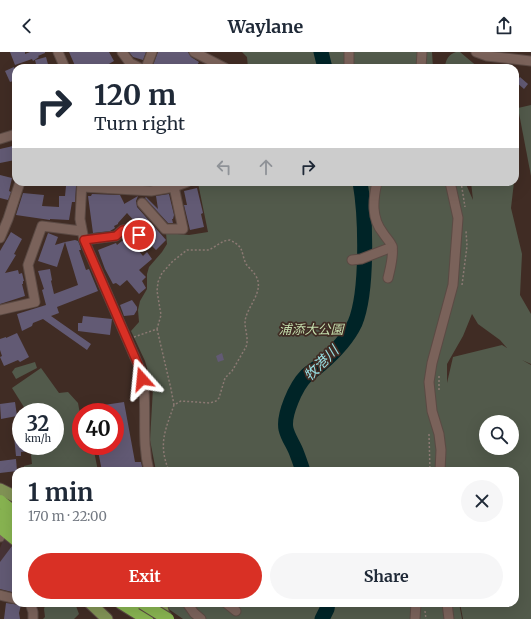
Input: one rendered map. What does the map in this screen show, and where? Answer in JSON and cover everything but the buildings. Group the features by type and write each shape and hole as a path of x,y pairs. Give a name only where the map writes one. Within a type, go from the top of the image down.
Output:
{"highway":[{"path":"0,501 12,511"},
{"path":"0,515 12,525"},
{"path":"0,527 12,537"},
{"path":"128,607 147,619"},
{"path":"148,607 167,619"}],"main road":[{"path":"0,489 12,495"},
{"path":"94,607 107,619"},
{"path":"162,607 167,619"}],"street":[{"path":"58,52 63,64"},
{"path":"122,52 132,64"},
{"path":"148,64 152,52"},
{"path":"194,52 217,64"},
{"path":"349,52 349,64"},
{"path":"421,64 422,52"},
{"path":"476,52 487,56 531,61"},
{"path":"0,139 12,135"},
{"path":"0,238 19,186"},
{"path":"82,186 80,219 83,236 140,369 144,389 145,448 148,467"},
{"path":"101,186 150,191 174,187 183,229 165,229 142,203"},
{"path":"376,186 373,211 376,224 388,239 389,248 392,255 388,278"},
{"path":"440,467 441,450 439,434 432,411 429,382 432,363 453,285 458,218 451,186"},
{"path":"0,310 35,302 28,265 42,226 83,236 116,236 123,230 133,229 145,241"},
{"path":"356,259 389,248"},
{"path":"0,595 12,598"},
{"path":"31,607 33,619"},
{"path":"190,607 201,619"},
{"path":"231,607 236,611"},
{"path":"415,619 416,607"},
{"path":"448,607 449,619"}],"path":[{"path":"168,467 163,451 163,439 174,405 157,329 161,315 157,290 158,282 162,273 173,261 187,250 209,250 224,241 230,240 242,248 247,265 256,276 258,282 258,289 246,320 248,343 232,370 225,378 219,398 210,403 181,401 174,405"},
{"path":"127,339 157,329"},
{"path":"439,370 439,391"},
{"path":"425,607 426,619"}],"shaded area":[{"path":"4,538 12,545 12,578 0,570 0,548"}],"green space":[{"path":"242,52 432,52 433,64 248,64 247,57"},
{"path":"460,52 474,64 446,64 451,54"},
{"path":"531,105 531,176 519,113 519,108"},
{"name":"浦添大公園","path":"199,186 467,186 473,200 471,186 514,186 511,208 522,254 520,295 531,314 531,364 522,360 531,365 531,619 463,619 461,607 519,607 519,467 155,467 150,440 153,388 145,361 131,331 139,322 138,310 140,301 147,289 147,274 149,267 167,244 166,233 189,235 208,232","holes":["472,314 478,324 500,340 507,348 502,345 453,357 447,383 447,364 463,336"]},
{"path":"35,362 37,368 16,379 12,372 15,368"},
{"path":"41,368 59,393 68,392 78,403 72,403 72,455 95,455 97,467 24,467 32,464 31,455 64,455 64,403 21,403 12,388"},
{"path":"45,607 76,607 79,614 74,619 43,619 45,617"},
{"path":"166,607 460,607 462,619 183,619"}],"waterway":[{"name":"牧港川","path":"321,52 324,64"},
{"name":"牧港川","path":"302,467 286,429 286,416 294,393 302,381 340,346 355,323 362,293 365,254 364,214 361,186"},
{"name":"牧港川","path":"322,619 327,607"}],"route":[{"path":"139,235 133,229 123,230 116,236 84,240 140,369 142,379"}]}
